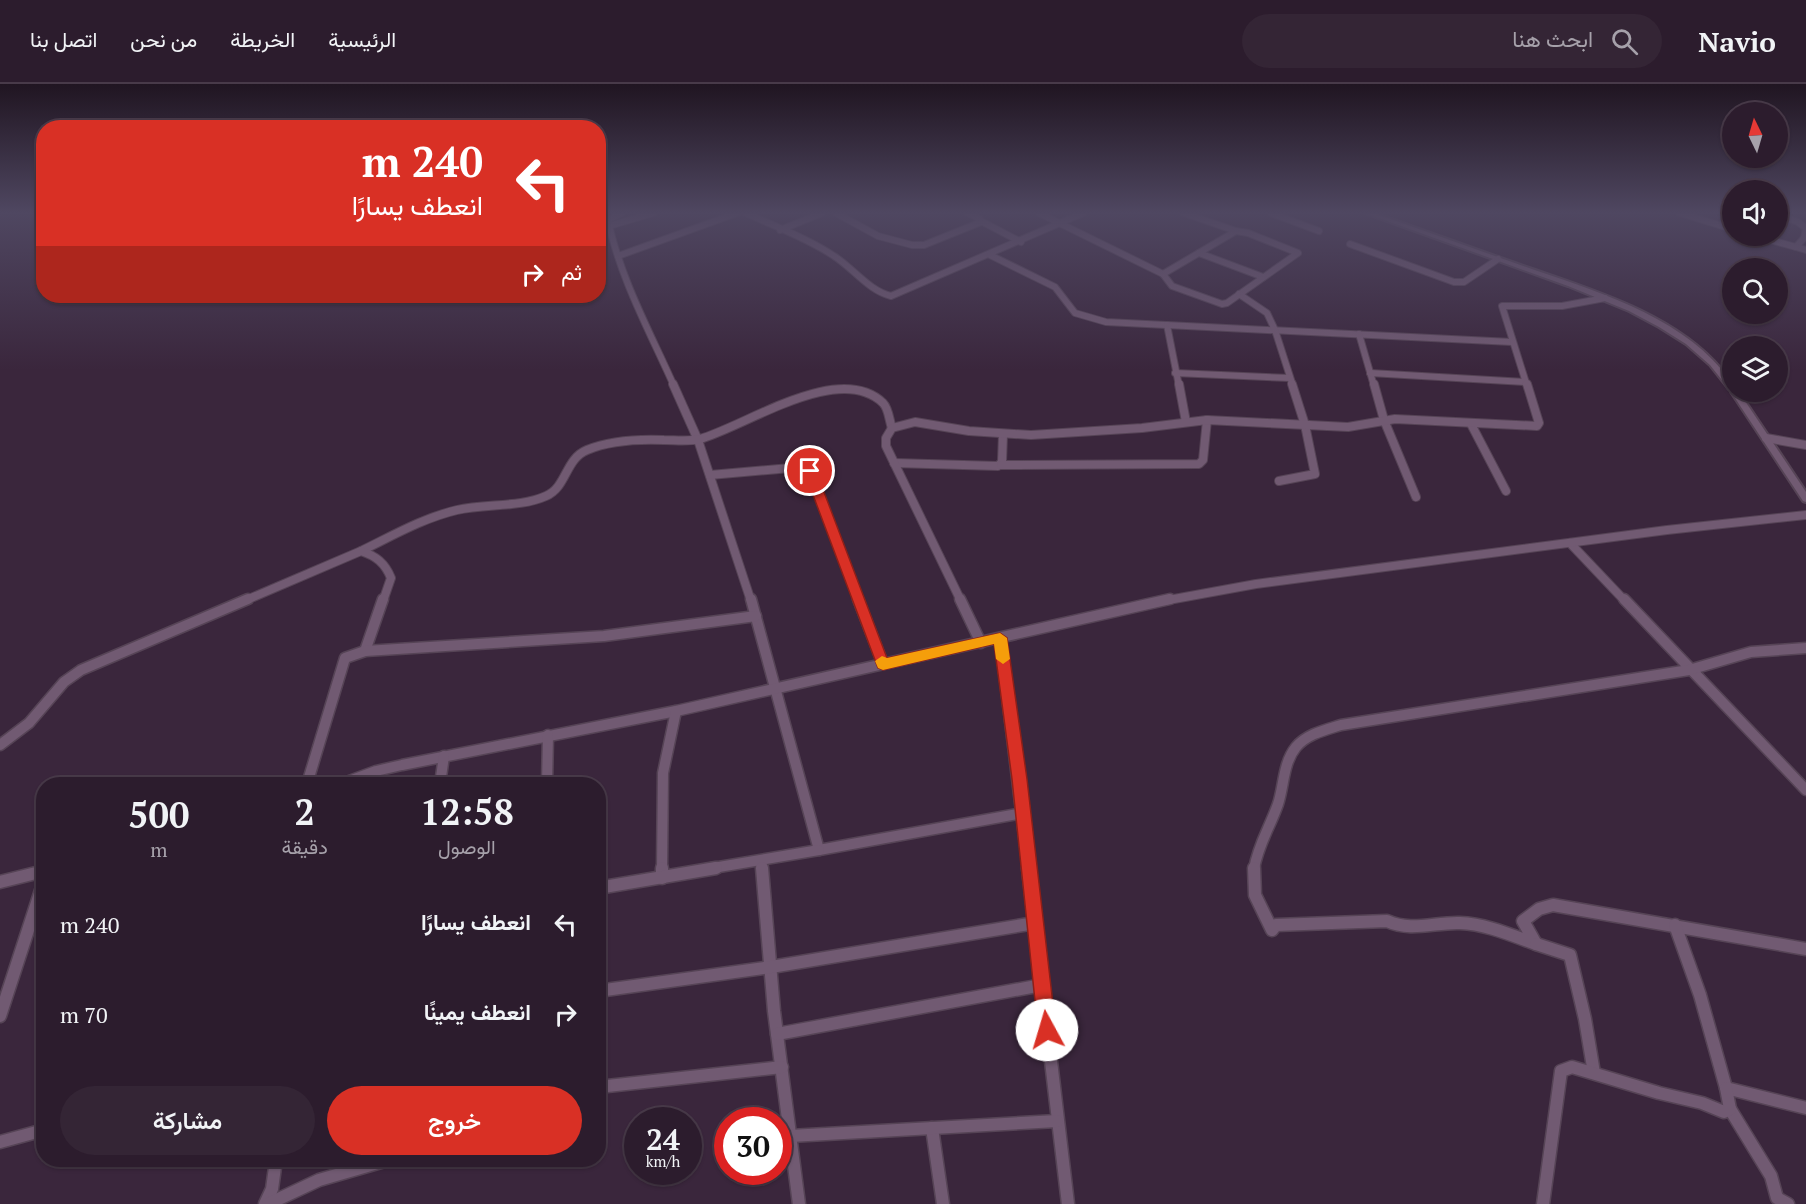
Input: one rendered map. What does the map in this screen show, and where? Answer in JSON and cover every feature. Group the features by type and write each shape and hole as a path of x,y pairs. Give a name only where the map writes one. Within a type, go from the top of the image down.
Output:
{"street":[{"path":"622,265 698,440 710,475 756,616 819,850"},
{"path":"850,265 886,295 896,295 966,265"},
{"path":"1011,265 1055,287 1063,294 1075,313 1106,322 1512,342"},
{"path":"1146,265 1163,274 1172,286 1213,303 1227,303 1279,265"},
{"path":"1163,274 1178,265"},
{"path":"1232,265 1263,277"},
{"path":"1408,265 1454,282 1464,282 1489,265"},
{"path":"1515,265 1632,310 1679,337 1722,374"},
{"path":"1239,294 1267,313 1275,330 1305,425 1315,474 1279,481"},
{"path":"892,428 915,422 969,431 1031,435 1142,428 1207,420 1348,427 1384,420 1537,426 1539,423 1502,306 1562,306 1605,298"},
{"path":"1167,324 1186,422"},
{"path":"1359,334 1384,420 1416,497"},
{"path":"1175,373 1290,378"},
{"path":"1370,373 1525,382"},
{"path":"0,746 18,734 44,708 63,682 81,670 440,515 460,510 524,502 552,494 568,464 586,450 623,442 698,440 817,392 836,389 855,389 882,401 885,406 892,428 885,441 981,642"},
{"path":"1742,402 1806,499"},
{"path":"894,463 1199,464 1203,460 1207,420"},
{"path":"1471,424 1506,490"},
{"path":"1001,465 1003,434"},
{"path":"1766,438 1806,445"},
{"path":"710,475 802,467 810,471 883,664"},
{"path":"360,777 376,771 444,756 676,711 1208,591 1570,543 1806,515"},
{"path":"1570,543 1806,790"},
{"path":"361,551 372,554 386,566 391,578 365,651"},
{"path":"309,777 345,658 365,651 604,636 756,616"},
{"path":"1000,638 1023,813 1068,1204"},
{"path":"1594,1073 1585,1019 1570,955 1508,936 1488,927 1459,923 1400,927 1387,921 1276,925 1272,930 1257,906 1253,893 1254,862 1279,801 1292,752 1302,741 1341,725 1689,670 1751,652 1806,648"},
{"path":"662,878 662,777 665,746 676,711"},
{"path":"546,777 548,735"},
{"path":"441,777 444,756"},
{"path":"606,887 1023,813"},
{"path":"760,861 787,1107"},
{"path":"0,882 36,873"},
{"path":"0,1016 36,906"},
{"path":"1536,944 1523,921 1532,913 1549,906 1676,925 1806,949"},
{"path":"606,990 771,967 1035,923"},
{"path":"1676,925 1700,995 1730,1109 1771,1176 1777,1198 1788,1204"},
{"path":"777,1034 1042,985"},
{"path":"606,1086 782,1067"},
{"path":"1543,1204 1561,1071 1572,1067 1659,1093 1702,1103 1724,1112 1730,1109"},
{"path":"1726,1088 1806,1108"},
{"path":"792,1136 1057,1121"},
{"path":"932,1128 944,1204"},
{"path":"0,1142 36,1132"},
{"path":"792,1151 799,1204"},
{"path":"266,1204 272,1190 275,1167"},
{"path":"266,1204 319,1180 364,1167"}],"slow traffic":[{"path":"882,661 883,664 1000,638 1003,659"}],"route":[{"path":"810,471 883,664 1000,638 1020,779 1047,1030"}]}
